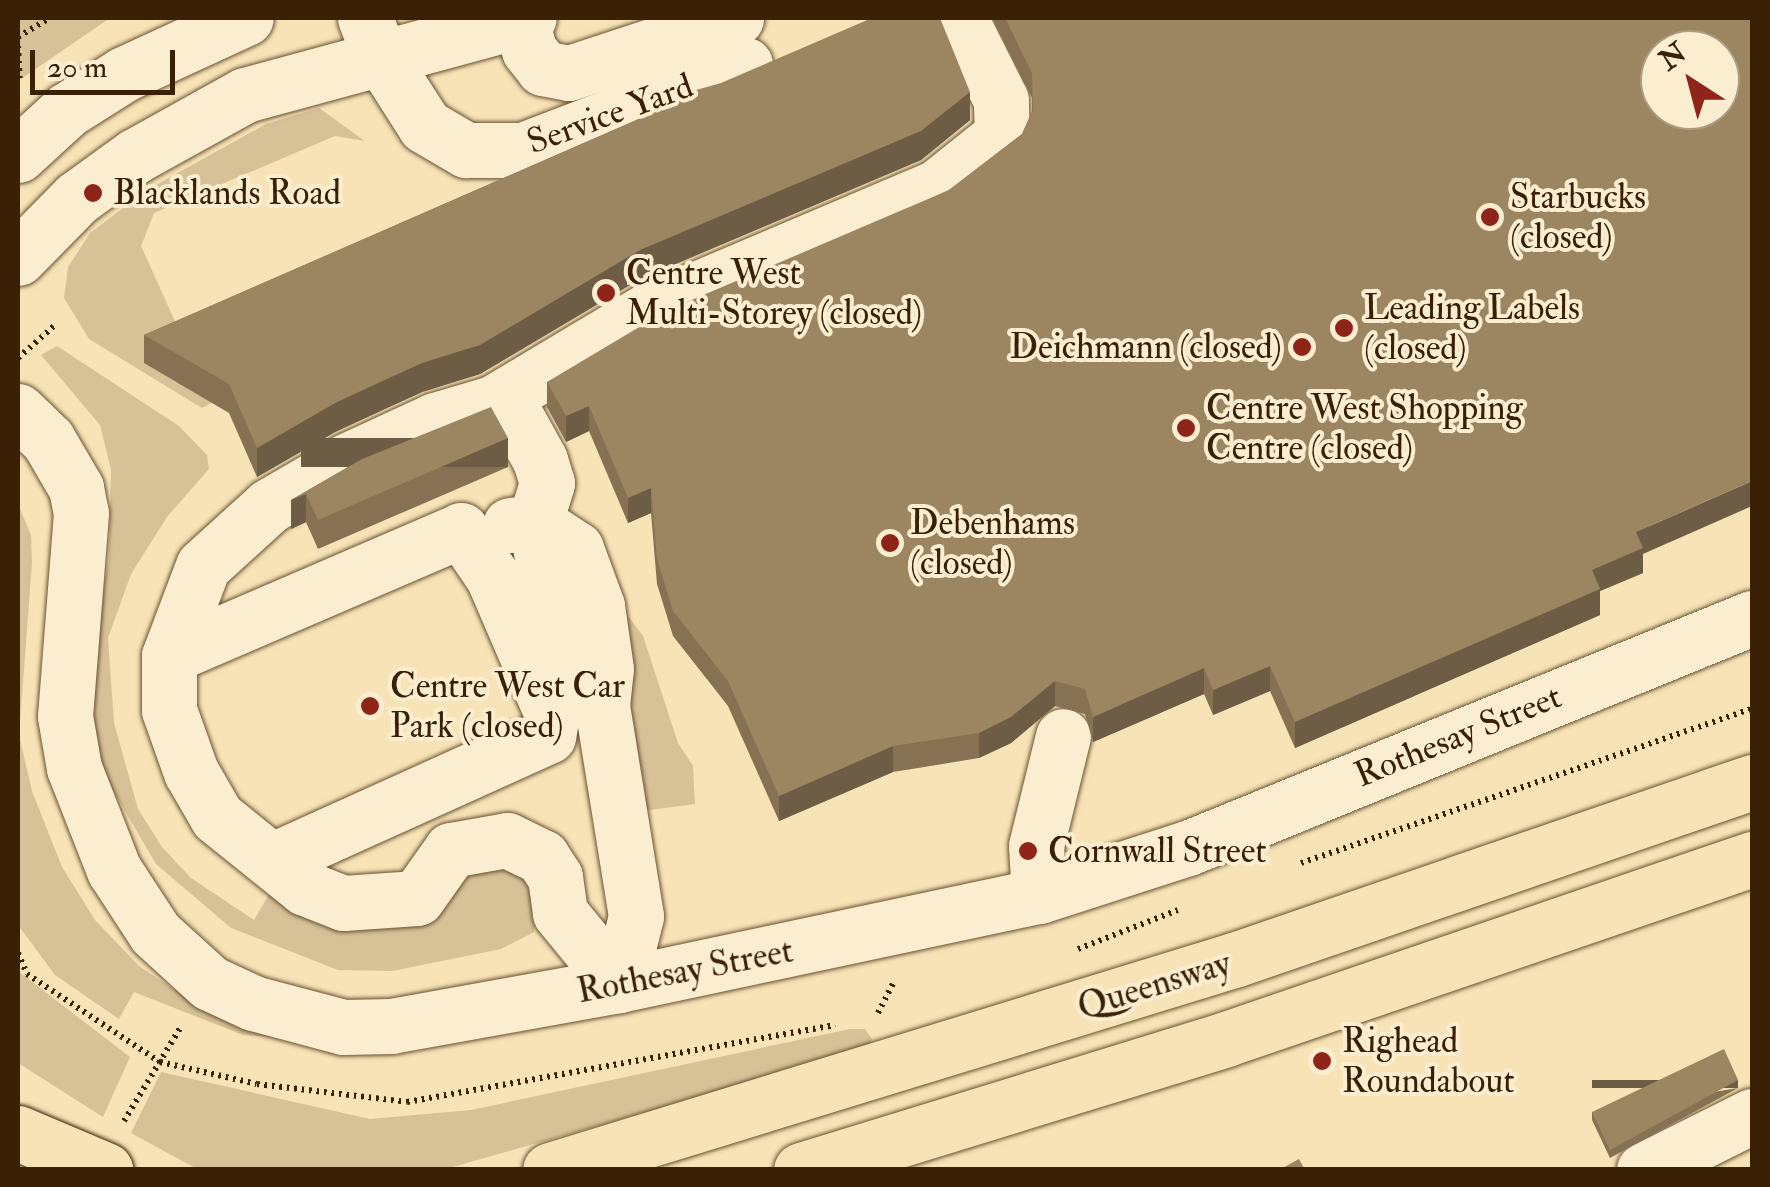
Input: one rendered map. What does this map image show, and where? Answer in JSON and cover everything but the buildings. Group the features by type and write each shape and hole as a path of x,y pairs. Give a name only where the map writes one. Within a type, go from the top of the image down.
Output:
{"highway":[{"name":"Queensway","path":"550,1170 1253,954 1752,782"},
{"name":"Queensway","path":"801,1170 1226,1039 1752,859"},
{"path":"18,1134 109,1154"}],"street":[{"path":"18,154 66,110 124,74 246,18"},
{"path":"619,984 560,913 555,876 542,857 508,840 451,850 417,898 343,904 305,888 217,817 191,772 169,710 169,656 204,566 269,506 348,460 434,420 493,403 652,308 938,188 1002,135 1001,100 960,18"},
{"path":"18,258 77,198 187,123 372,36 528,30 569,73 740,41"},
{"name":"Service Yard","path":"372,36 425,126 466,150 524,150 740,41"},
{"path":"493,403 513,412 537,454 547,483 535,522 553,612 602,706 636,916 619,984"},
{"name":"Rothesay Street","path":"18,411 64,462 81,513 65,662 74,768 114,870 177,958 253,1003 343,1027 391,1026 619,984 1039,896 1188,848 1752,618"},
{"path":"169,656 461,530 535,522"},
{"path":"274,860 548,736 552,714 493,577 461,530"},
{"path":"1039,896 1036,846 1063,736"},
{"path":"1644,1170 1752,1116"}],"path":[{"path":"18,37 50,18"},
{"path":"18,358 54,326"},
{"path":"1287,868 1752,709"},
{"path":"1060,956 1183,908"},
{"path":"18,953 27,974 160,1062 257,1084 407,1102 842,1024"},
{"path":"898,976 872,1023 927,1056"},
{"path":"109,1154 160,1062"}],"shaded area":[{"path":"18,18 110,18 18,81"},
{"path":"319,108 365,141 335,136 154,213 141,246 212,403 202,408 89,339 64,298 68,267 90,233 147,190 266,124"},
{"path":"57,346 179,426 207,455 209,469 167,517 131,574 108,638 114,723 138,809 162,847 191,878 254,920 271,891 488,861 526,879 537,901 534,932 501,949 392,971 338,970 231,928 156,864 105,777 88,724 88,671 109,559 111,470 100,425 41,355"},
{"path":"18,504 31,535 32,563 19,735 32,791 62,867 95,920 139,966 188,999 273,1037 243,1035 134,992 119,1019 55,975 18,925"},
{"path":"614,597 643,636 678,743 693,766 695,804 643,811"},
{"path":"18,971 130,1057 103,1117 18,1063"},
{"path":"850,1029 865,1029 872,1039 868,1049 446,1169 197,1169 131,1133 161,1072 370,1119 471,1110"}],"place":[{"name":"Blacklands Road","path":"93,193"},
{"name":"Starbucks (closed)","path":"1490,217"},
{"name":"Centre West Multi-Storey (closed)","path":"606,293"},
{"name":"Leading Labels (closed)","path":"1344,328"},
{"name":"Deichmann (closed)","path":"1302,347"},
{"name":"Centre West Shopping Centre (closed)","path":"1186,428"},
{"name":"Debenhams (closed)","path":"890,543"},
{"name":"Centre West Car Park (closed)","path":"370,706"},
{"name":"Cornwall Street","path":"1028,851"},
{"name":"Righead Roundabout","path":"1322,1061"}]}
